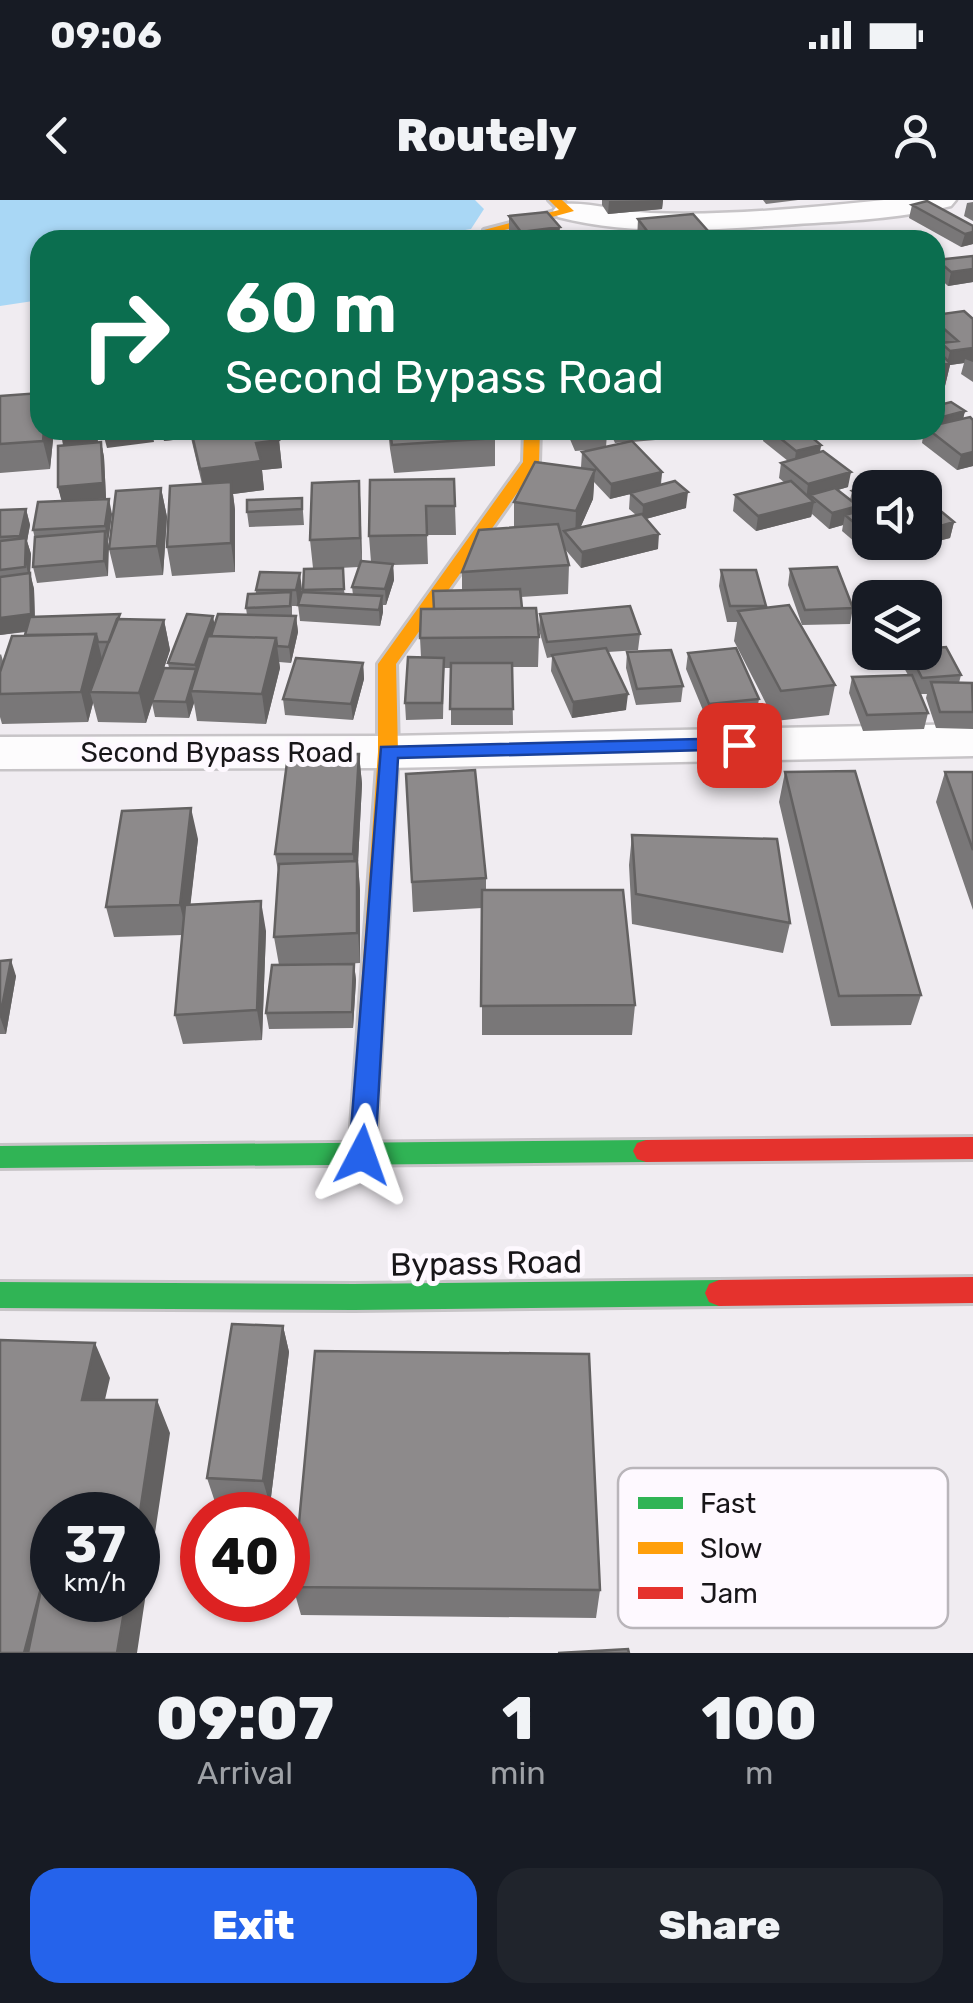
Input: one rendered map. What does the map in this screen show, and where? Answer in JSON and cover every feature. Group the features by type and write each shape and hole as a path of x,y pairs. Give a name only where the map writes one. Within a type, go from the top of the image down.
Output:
{"main road":[{"path":"490,230 561,205"},
{"path":"362,1155 388,752 387,664 531,462 532,440"},
{"path":"0,1157 973,1148"},
{"name":"Bypass Road","path":"0,1296 354,1298 973,1290"}],"street":[{"path":"561,205 614,222 688,222 898,208 941,200"},
{"name":"Second Bypass Road","path":"0,752 388,752 973,740"}],"water":[{"path":"0,200 475,200 484,209 471,229 465,230 30,230 30,302 0,306"}],"building":[{"path":"927,201 973,226 973,232 965,234 912,205"},
{"path":"547,212 560,227 520,230 509,216"},
{"path":"693,214 707,230 646,230 638,219"},
{"path":"973,256 973,269 951,272 945,267 945,259"},
{"path":"964,311 973,319 973,348 950,351 945,347 945,343 958,341 945,330 945,314"},
{"path":"30,394 30,440 43,441 0,444 0,396"},
{"path":"951,402 965,411 945,416 945,404"},
{"path":"970,417 973,420 973,452 961,455 942,440 945,440 945,423"},
{"path":"193,440 279,440 256,443 261,461 200,469"},
{"path":"391,440 466,440 392,445"},
{"path":"782,440 815,440 821,445 796,451"},
{"path":"632,441 662,472 611,484 582,452"},
{"path":"101,442 103,483 58,487 58,446"},
{"path":"823,451 851,472 808,484 781,463"},
{"path":"535,462 595,470 576,511 514,502"},
{"path":"454,479 455,506 426,506 427,535 369,536 370,480"},
{"path":"359,481 360,538 310,540 312,483"},
{"path":"675,481 688,492 643,505 630,493"},
{"path":"791,481 814,502 758,516 735,495"},
{"path":"231,482 231,543 167,547 170,486"},
{"path":"161,488 157,546 109,549 116,491"},
{"path":"835,488 852,501 852,508 832,513 810,495"},
{"path":"302,498 302,509 247,512 247,500"},
{"path":"109,499 105,526 33,530 38,502"},
{"path":"26,509 20,536 0,537 0,510"},
{"path":"942,512 954,522 942,526"},
{"path":"642,514 659,534 582,552 564,531"},
{"path":"558,524 569,565 462,572 479,530"},
{"path":"105,531 104,561 33,567 35,537"},
{"path":"26,538 25,567 0,570 0,541"},
{"path":"361,561 393,564 385,589 352,587"},
{"path":"837,567 852,608 805,610 790,569"},
{"path":"343,568 344,589 303,590 304,569"},
{"path":"721,570 756,570 766,606 730,606"},
{"path":"260,572 300,573 296,590 256,590"},
{"path":"30,573 31,614 0,618 0,577"},
{"path":"520,589 522,608 434,609 433,591"},
{"path":"291,592 290,606 246,608 248,594"},
{"path":"302,592 382,596 379,610 298,605"},
{"path":"789,605 835,685 781,691 738,611"},
{"path":"630,606 640,634 547,642 540,614"},
{"path":"536,608 539,637 420,638 421,609"},
{"path":"120,614 109,642 98,642 96,634 25,635 30,617"},
{"path":"187,614 213,616 195,665 168,663"},
{"path":"218,614 296,616 289,647 277,646 276,638 211,636"},
{"path":"117,619 164,620 139,693 90,692"},
{"path":"96,634 81,692 0,694 0,672 12,636"},
{"path":"208,636 276,638 262,694 191,691"},
{"path":"942,647 946,647 961,675 922,678 918,670 942,670"},
{"path":"606,648 628,694 573,702 552,655"},
{"path":"736,648 759,699 709,704 688,653"},
{"path":"671,650 683,686 637,689 627,652"},
{"path":"408,657 444,658 442,703 405,703"},
{"path":"296,658 363,663 351,704 283,699"},
{"path":"451,663 512,663 513,709 450,709"},
{"path":"164,668 196,669 186,702 152,701"},
{"path":"912,675 928,713 867,715 852,677"},
{"path":"931,682 972,683 973,712 940,712"},
{"path":"359,754 353,854 275,854 288,755"},
{"path":"475,770 486,878 412,882 406,774"},
{"path":"855,771 921,995 839,996 785,772"},
{"path":"945,772 973,772 973,850"},
{"path":"191,808 180,905 106,907 122,811"},
{"path":"632,835 777,839 790,923 636,894"},
{"path":"357,861 357,933 274,937 279,864"},
{"path":"482,890 623,890 635,1005 481,1006"},
{"path":"261,901 257,1010 175,1015 185,905"},
{"path":"11,960 0,1017 0,961"},
{"path":"354,964 352,1012 266,1013 272,965"},
{"path":"232,1324 283,1326 263,1481 207,1478"},
{"path":"0,1340 95,1343 82,1400 157,1400 143,1492 30,1492 32,1622 24,1653 0,1653"},
{"path":"315,1351 589,1354 600,1590 310,1587 310,1492 302,1492"},
{"path":"34,1622 122,1622 117,1653 28,1653"},
{"path":"628,1649 629,1653 558,1653"}],"traffic: fast":[{"path":"0,1157 646,1151"},
{"path":"0,1295 719,1293"}],"traffic: slow":[{"path":"490,230 568,211 555,200"},
{"path":"362,1155 388,752 387,664 531,462 532,440"}],"traffic: jam":[{"path":"646,1151 973,1148"},
{"path":"719,1293 973,1290"}],"route":[{"path":"362,1155 388,752 739,745"}]}
